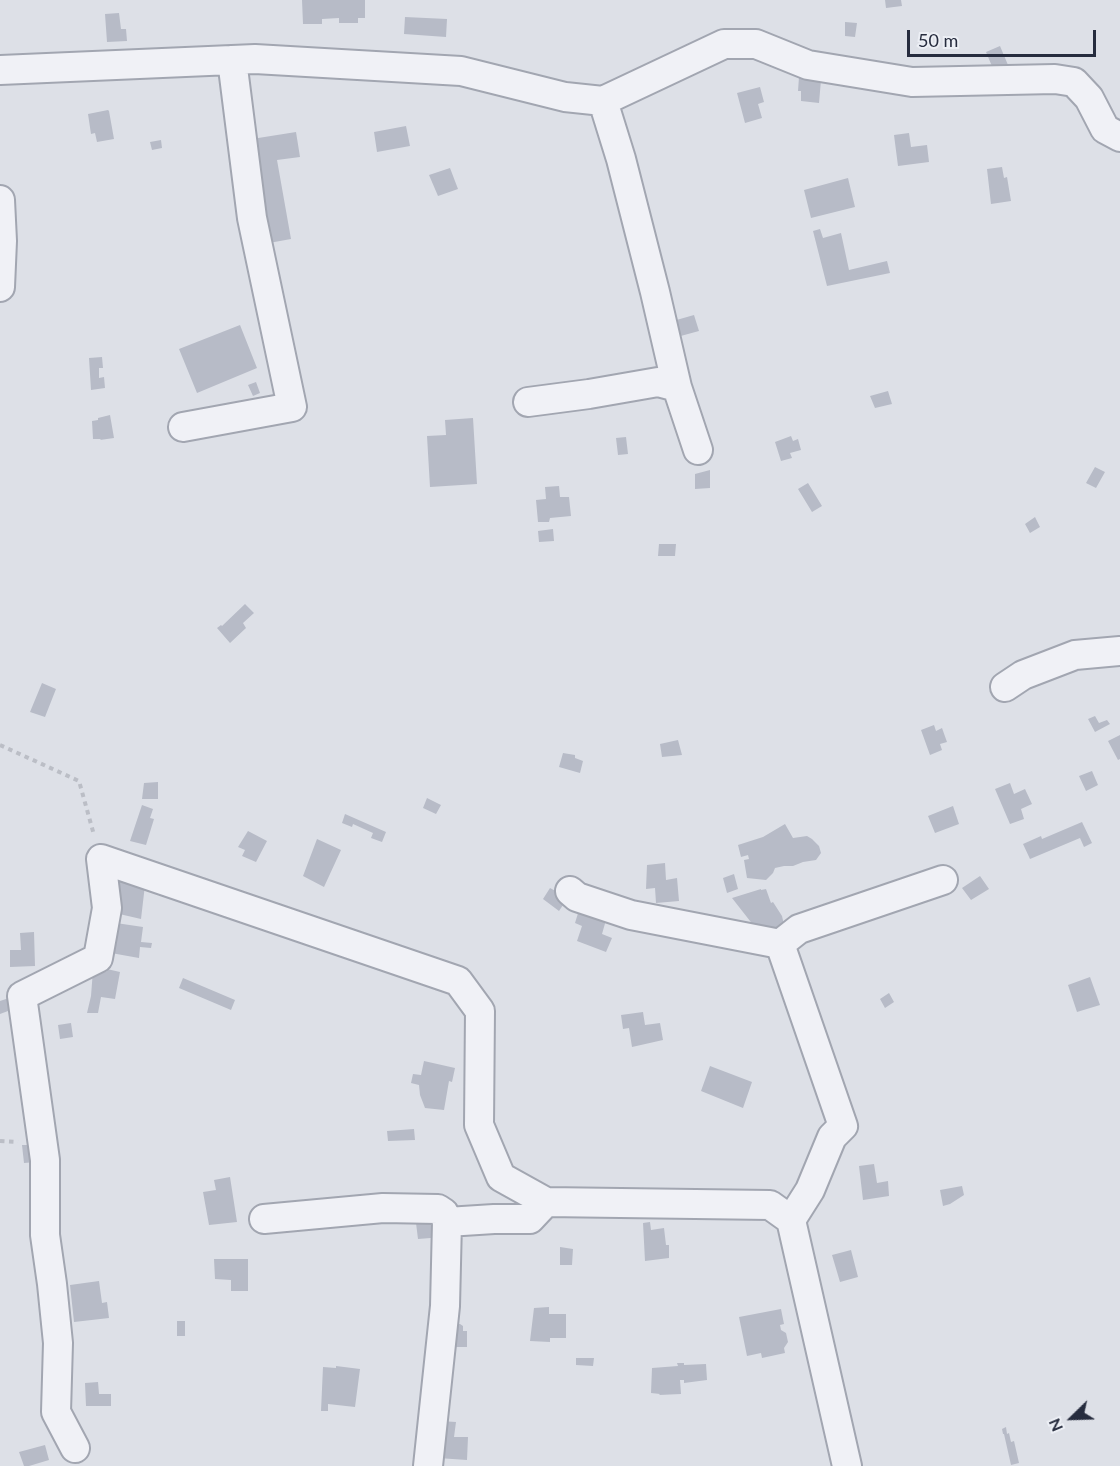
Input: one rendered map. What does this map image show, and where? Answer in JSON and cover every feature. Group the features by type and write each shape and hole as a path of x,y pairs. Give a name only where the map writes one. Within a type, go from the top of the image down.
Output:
{"street":[{"path":"0,70 255,58 461,71 565,97 603,101 724,44 756,44 808,65 912,82 1055,79 1074,82 1089,98 1105,129 1120,137"},
{"path":"183,427 292,407 252,218 232,60"},
{"path":"603,101 621,159 653,281 677,387 698,450"},
{"path":"0,200 3,241 0,287"},
{"path":"528,402 658,382 677,387"},
{"path":"1005,687 1023,675 1075,656 1120,651"},
{"path":"75,1448 56,1412 58,1343 45,1235 45,1160 22,996 98,958 107,908 101,858 458,981 480,1011 479,1125 501,1177 546,1202 770,1205 791,1220 847,1466"},
{"path":"570,891 577,897 631,915 780,944 800,929 943,880"},
{"path":"780,944 843,1126 832,1137 810,1190 791,1220"},
{"path":"447,1222 530,1219 546,1202"},
{"path":"264,1219 383,1208 438,1209 444,1213 447,1222 445,1306 429,1466"}],"path":[{"path":"0,745 79,781 101,858"}],"building":[{"path":"302,0 365,0 365,18 358,18 358,23 339,23 339,18 322,19 322,24 303,24"},
{"path":"885,0 901,0 902,6 886,8"},
{"path":"119,13 121,29 126,29 127,41 107,42 105,14"},
{"path":"405,17 447,19 446,37 404,34"},
{"path":"845,22 857,23 855,37 845,36"},
{"path":"1000,46 1008,65 994,71 986,52"},
{"path":"799,77 821,80 819,103 801,101 801,91 798,91"},
{"path":"760,87 764,102 758,104 762,118 745,123 737,93"},
{"path":"108,110 114,139 97,142 95,133 91,134 88,114"},
{"path":"406,126 410,146 377,152 374,132"},
{"path":"296,132 300,157 277,160 291,239 269,243 252,139"},
{"path":"909,133 911,147 927,145 929,162 898,166 894,135"},
{"path":"161,140 162,148 152,150 150,142"},
{"path":"1002,167 1004,178 1007,177 1011,201 991,204 987,169"},
{"path":"450,168 458,189 438,196 429,175"},
{"path":"848,178 855,207 811,218 804,190"},
{"path":"820,229 823,238 841,233 849,270 887,261 890,273 827,286 813,231"},
{"path":"694,315 699,331 677,337 673,321"},
{"path":"240,325 257,368 197,393 179,349"},
{"path":"102,357 103,368 99,368 99,378 104,377 105,388 91,390 89,358"},
{"path":"256,382 260,393 253,396 248,385"},
{"path":"888,391 892,404 875,408 870,396"},
{"path":"110,415 114,438 93,439 92,421"},
{"path":"473,418 477,484 430,487 427,436 446,435 445,420"},
{"path":"791,436 793,441 798,439 801,450 790,453 792,458 781,461 775,442"},
{"path":"626,437 628,454 618,455 616,438"},
{"path":"1095,467 1105,472 1096,488 1086,483"},
{"path":"710,470 710,488 695,489 695,474"},
{"path":"808,483 822,506 812,512 798,489"},
{"path":"559,486 560,497 569,497 571,516 550,518 549,522 538,522 536,500 546,499 545,487"},
{"path":"1035,517 1040,527 1030,533 1025,524"},
{"path":"553,529 554,541 539,542 538,531"},
{"path":"659,544 676,544 675,556 658,556"},
{"path":"245,604 254,613 243,623 246,628 230,643 217,628"},
{"path":"42,683 56,689 45,717 30,712"},
{"path":"1095,716 1099,723 1107,720 1110,724 1095,732 1088,719"},
{"path":"934,725 936,731 942,728 947,742 940,744 942,750 930,755 921,730"},
{"path":"1120,735 1120,759 1118,760 1108,741"},
{"path":"678,740 682,755 662,757 660,744"},
{"path":"563,753 575,755 575,758 583,761 580,773 559,767"},
{"path":"1092,771 1098,785 1086,791 1079,776"},
{"path":"158,782 158,799 142,799 144,783"},
{"path":"1010,783 1014,794 1025,789 1032,804 1021,809 1024,819 1010,824 995,789"},
{"path":"427,798 441,805 436,814 423,808"},
{"path":"142,805 153,809 150,818 154,819 146,845 130,841"},
{"path":"953,806 959,824 935,833 928,816"},
{"path":"345,814 386,832 382,842 371,838 373,833 353,824 352,827 342,823"},
{"path":"1082,822 1092,843 1084,847 1080,838 1030,859 1023,844 1041,836 1042,839"},
{"path":"785,824 793,838 807,836 819,846 821,853 816,860 775,868 766,880 747,878 744,860 749,859 748,855 741,857 738,845 763,837"},
{"path":"248,831 267,841 256,862 242,856 245,850 238,847"},
{"path":"317,839 341,850 324,887 303,876"},
{"path":"665,863 666,880 677,878 679,901 656,903 655,888 646,889 647,865"},
{"path":"734,874 738,889 727,893 723,878"},
{"path":"980,876 989,889 971,900 962,888"},
{"path":"120,880 145,885 141,919 115,913"},
{"path":"550,888 561,894 557,900 563,905 559,911 543,899"},
{"path":"766,889 771,903 773,902 782,916 785,929 761,935 732,898"},
{"path":"579,910 606,920 602,934 612,938 606,952 577,941 582,926 575,923"},
{"path":"116,923 143,927 141,942 152,943 151,948 140,947 139,958 111,953"},
{"path":"34,932 35,966 10,967 10,950 21,950 20,933"},
{"path":"107,969 120,972 115,999 101,997 98,1013 87,1013 93,970 106,972"},
{"path":"1090,977 1100,1005 1077,1012 1068,985"},
{"path":"183,978 235,1000 231,1010 179,988"},
{"path":"889,993 894,1002 885,1008 880,999"},
{"path":"12,997 16,1008 0,1014 0,1001"},
{"path":"643,1012 645,1025 660,1023 663,1040 632,1047 629,1028 623,1029 621,1015"},
{"path":"71,1023 73,1037 60,1039 58,1025"},
{"path":"424,1061 455,1068 452,1082 449,1081 444,1110 425,1108 419,1085 411,1083 413,1074 421,1075"},
{"path":"710,1066 752,1082 743,1108 701,1091"},
{"path":"414,1129 415,1140 388,1141 387,1131"},
{"path":"22,1145 34,1145 36,1162 24,1163"},
{"path":"874,1164 877,1183 888,1181 889,1196 863,1200 859,1166"},
{"path":"230,1177 237,1222 209,1225 203,1192 216,1190 214,1180"},
{"path":"962,1186 964,1195 943,1206 940,1190"},
{"path":"442,1214 443,1237 418,1239 415,1215"},
{"path":"650,1222 651,1230 664,1228 666,1245 669,1245 669,1258 645,1261 643,1223"},
{"path":"560,1247 573,1249 572,1265 560,1265"},
{"path":"851,1250 858,1277 840,1282 832,1255"},
{"path":"214,1259 248,1259 248,1291 231,1291 231,1280 215,1279"},
{"path":"99,1281 102,1303 107,1302 109,1318 74,1322 70,1285"},
{"path":"549,1307 549,1314 566,1314 566,1338 550,1338 550,1342 530,1341 534,1308"},
{"path":"781,1309 784,1324 780,1325 781,1330 786,1333 788,1342 784,1348 785,1353 762,1358 761,1353 747,1356 739,1317"},
{"path":"177,1321 185,1321 185,1336 177,1336"},
{"path":"452,1324 460,1324 463,1326 463,1331 467,1331 467,1347 451,1347"},
{"path":"576,1358 594,1358 593,1366 576,1365"},
{"path":"677,1363 706,1364 707,1380 684,1383 684,1380 680,1380 681,1394 651,1393 652,1368 678,1366"},
{"path":"336,1366 360,1369 355,1407 328,1404 328,1411 321,1411 323,1367 336,1368"},
{"path":"98,1382 99,1394 111,1394 111,1406 86,1406 85,1383"},
{"path":"440,1421 456,1422 454,1437 468,1437 467,1460 438,1458"},
{"path":"1006,1427 1011,1442 1014,1441 1019,1463 1011,1465 1002,1429"},
{"path":"45,1445 49,1460 24,1466 19,1452"}]}
